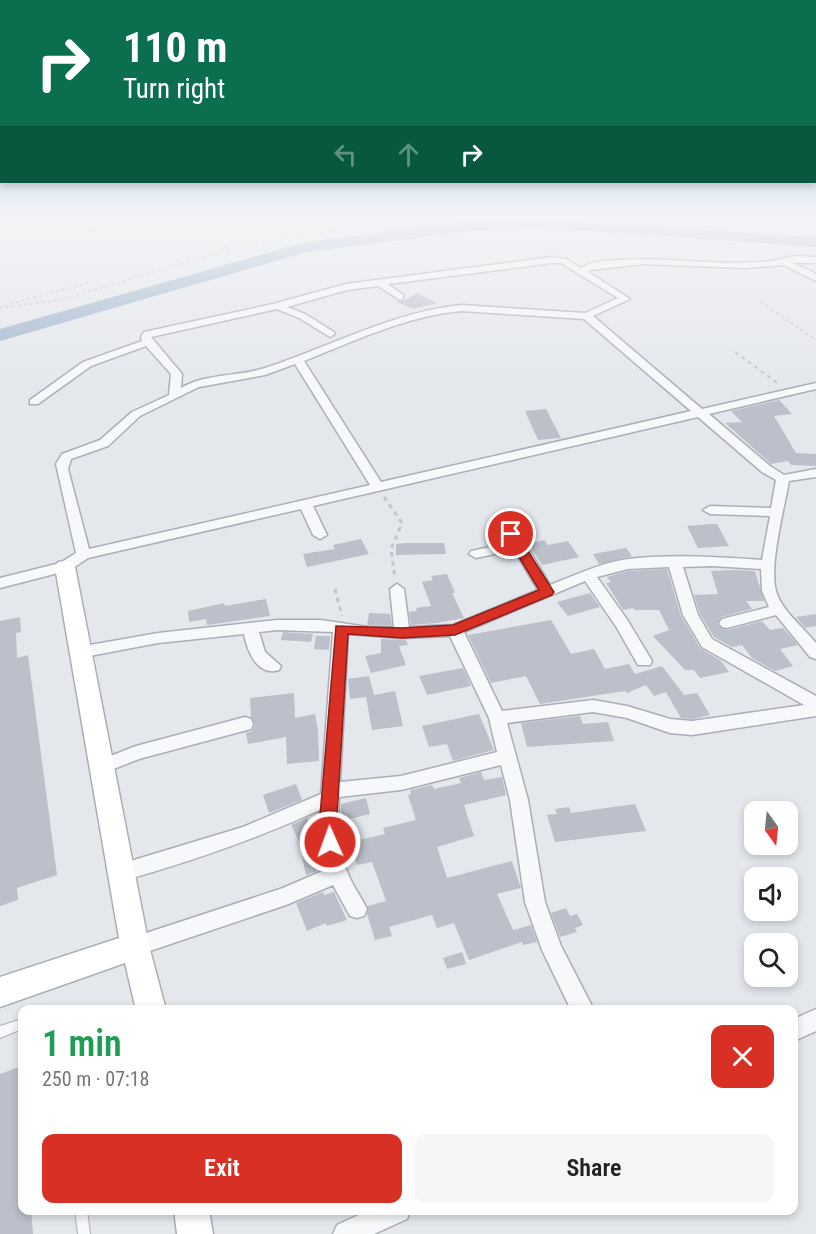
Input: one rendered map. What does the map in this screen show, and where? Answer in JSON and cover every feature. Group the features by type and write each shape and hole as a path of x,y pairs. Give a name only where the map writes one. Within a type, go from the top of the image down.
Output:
{"street":[{"path":"174,397 177,374 148,342 146,336 154,332 277,306 330,290 443,275"},
{"path":"586,275 625,299 591,312 587,316"},
{"path":"380,283 400,297"},
{"path":"277,306 302,316 330,334"},
{"path":"150,1005 135,946 79,652 74,561 62,470 64,460 104,443 136,414 196,384 265,372 364,334 450,308 587,316 766,469 783,479 816,473"},
{"path":"34,402 87,364 148,342"},
{"path":"298,360 378,488"},
{"path":"0,583 74,561 305,504 816,386"},
{"path":"783,479 768,565 770,594 779,609 816,653"},
{"path":"305,504 320,536"},
{"path":"710,510 777,512"},
{"path":"476,554 515,540 547,592"},
{"path":"79,652 158,638 294,624 402,633 455,630 588,575 628,564 712,561 768,565"},
{"path":"675,562 692,617 699,633 707,643 816,704"},
{"path":"588,575 623,624 644,661"},
{"path":"398,589 402,633"},
{"path":"727,622 779,609"},
{"path":"250,627 257,655 265,663 273,666"},
{"path":"344,629 330,794 330,842 341,884 357,909"},
{"path":"455,630 498,718 519,800 535,902 552,950 580,1005"},
{"path":"498,718 593,706 627,712 670,726 692,728 816,710"},
{"path":"101,766 136,753 245,724"},
{"path":"121,872 171,859 247,834 330,794 401,783 509,756"},
{"path":"0,992 286,896 337,874"},
{"path":"798,1028 816,1020"},
{"path":"192,1215 195,1234"},
{"path":"346,1234 387,1215"}],"lane":[{"path":"0,1032 18,1025"},
{"path":"82,1215 84,1234"}],"path":[{"path":"0,307 60,300 145,275"},
{"path":"0,307 88,283"},
{"path":"761,302 816,340"},
{"path":"735,352 790,392"},
{"path":"378,488 402,523 391,549 398,589"},
{"path":"335,589 344,629"}],"building":[{"path":"417,293 437,303 413,309 397,302 404,301"},
{"path":"779,400 792,414 774,416 796,453 816,454 816,466 791,465 788,461 771,464 725,423 742,422 731,411"},
{"path":"546,409 561,438 538,440 525,411"},
{"path":"717,524 729,546 698,548 687,526"},
{"path":"361,539 369,554 307,567 303,554 335,549 333,545"},
{"path":"544,540 548,545 568,541 579,557 542,565 528,544"},
{"path":"444,543 446,554 396,555 396,544"},
{"path":"626,548 632,556 599,564 593,554"},
{"path":"667,569 681,616 700,648 721,661 729,672 700,678 694,670 685,670 653,636 669,630 659,610 634,610 633,608 623,610 606,583 611,582 607,577 628,571"},
{"path":"711,571 755,571 764,601 746,601 752,609 721,617 717,624 722,629 728,630 762,621 770,630 783,628 798,645 780,649 793,666 775,671 752,658 742,645 732,647 714,637 700,614 694,595 718,594"},
{"path":"447,574 455,593 452,593 464,618 411,625 409,612 417,611 416,608 431,606 422,582 433,580 431,576"},
{"path":"590,593 600,607 568,616 557,602"},
{"path":"266,599 270,616 207,625 206,619 189,622 188,611 224,603 225,606"},
{"path":"369,613 390,614 392,625 367,625"},
{"path":"816,614 816,626 805,628 796,617"},
{"path":"20,617 21,632 16,633 17,658 28,655 57,875 17,888 18,900 0,906 0,621"},
{"path":"551,620 571,654 594,649 605,669 629,664 635,674 662,666 684,695 697,693 710,715 692,719 681,718 666,692 654,696 646,685 627,693 625,691 540,704 526,676 491,683 468,635"},
{"path":"283,632 313,634 311,642 281,640"},
{"path":"316,636 330,636 329,650 314,649"},
{"path":"381,639 406,640 408,645 399,646 406,665 371,673 365,656 381,653"},
{"path":"463,668 471,686 427,695 419,676"},
{"path":"369,676 374,695 395,691 403,726 372,730 366,697 350,699 348,679"},
{"path":"294,693 295,718 315,714 319,761 287,764 286,737 248,744 246,733 252,731 255,725 251,717 250,698"},
{"path":"479,714 494,750 453,761 447,744 429,747 422,726"},
{"path":"580,716 583,724 608,722 614,741 527,747 521,723"},
{"path":"481,772 484,780 502,777 506,795 464,805 474,836 437,847 447,878 512,861 521,888 497,894 513,930 531,925 537,942 523,945 522,942 469,960 454,923 437,928 432,915 389,927 392,936 375,940 367,914 368,906 386,901 372,862 357,865 351,842 385,834 383,828 416,820 408,795 411,794 410,790 432,785 434,789 461,783 459,778"},
{"path":"296,784 302,800 269,813 263,795"},
{"path":"366,798 370,814 341,821 341,804"},
{"path":"635,804 646,831 555,842 547,815 557,814 555,809 569,807 571,813"},
{"path":"307,818 316,836 319,835 323,861 315,863 317,871 306,875 298,839 291,825"},
{"path":"323,892 324,895 334,892 347,920 327,926 326,923 307,931 296,903"},
{"path":"566,908 570,916 577,914 583,925 575,928 577,932 560,937 551,913"},
{"path":"462,952 466,964 447,969 443,958"},
{"path":"18,1067 18,1215 31,1215 33,1234 0,1234 0,1074"}],"waterway":[{"path":"0,335 210,275"}],"route":[{"path":"330,842 329,816 341,629 402,633 455,630 547,592 511,534"}]}
